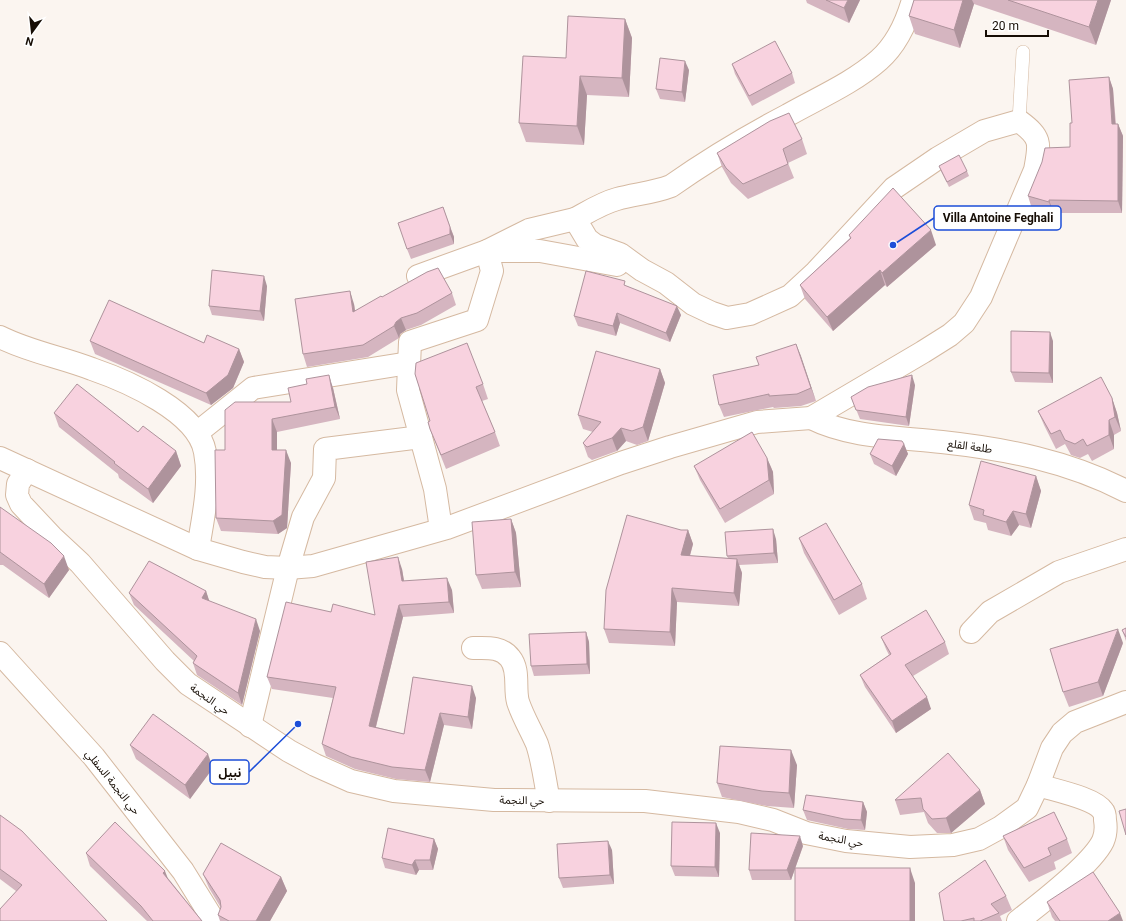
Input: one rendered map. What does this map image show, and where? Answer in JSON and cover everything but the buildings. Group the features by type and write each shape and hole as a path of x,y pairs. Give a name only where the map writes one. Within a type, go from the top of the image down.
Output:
{"street":[{"path":"418,276 487,251 529,230 575,219 601,205 617,199 658,191 671,186 762,129 847,82 879,61 889,50 899,34 913,0"},
{"path":"0,458 198,549 265,567 288,568 313,566 441,529 621,463 670,447 758,422 811,418 930,348 950,335 964,323 982,297 1035,170 1039,151 1037,139 1032,131 1019,121 984,131 938,158 894,188 816,272 790,296 767,308 750,314 727,318 693,304 666,283 642,270 620,254 595,245 587,239 575,219"},
{"path":"487,251 540,251 586,258 642,270"},
{"path":"441,529 435,489 408,390 410,342 477,320 492,271 487,251"},
{"path":"0,336 45,356 91,368 120,380 166,404 184,416 198,432 205,450 207,474 205,505 198,549"},
{"path":"198,432 253,388 410,362"},
{"name":"طلعة القلع","path":"811,418 827,426 856,433 1013,452 1065,465 1126,491"},
{"path":"250,726 288,568 303,517 324,478 326,449 421,437"},
{"name":"حي النجمة","path":"27,470 18,484 17,495 20,504 80,562 165,661 188,684 289,752 351,781 394,791 444,796 549,801 584,799 645,801 702,806 773,820 806,833 839,840 910,847 953,845 979,839 1001,827 1027,808 1038,785 1052,748 1062,733 1075,722 1126,702"},
{"path":"971,632 990,612 1059,572 1126,549"},
{"path":"473,648 494,648 502,651 510,658 516,672 518,700 522,713 537,744 549,801"},
{"name":"حي النجمة السفلي","path":"0,653 94,757 183,871 214,921"},
{"path":"1018,921 1040,914 1090,859 1103,841 1106,826 1104,811 1098,806 1085,799 1038,785"}],"lane":[{"path":"1019,121 1023,52"}],"place":[{"name":"Villa Antoine Feghali","path":"893,245"},
{"name":"نبيل","path":"298,724"}]}
